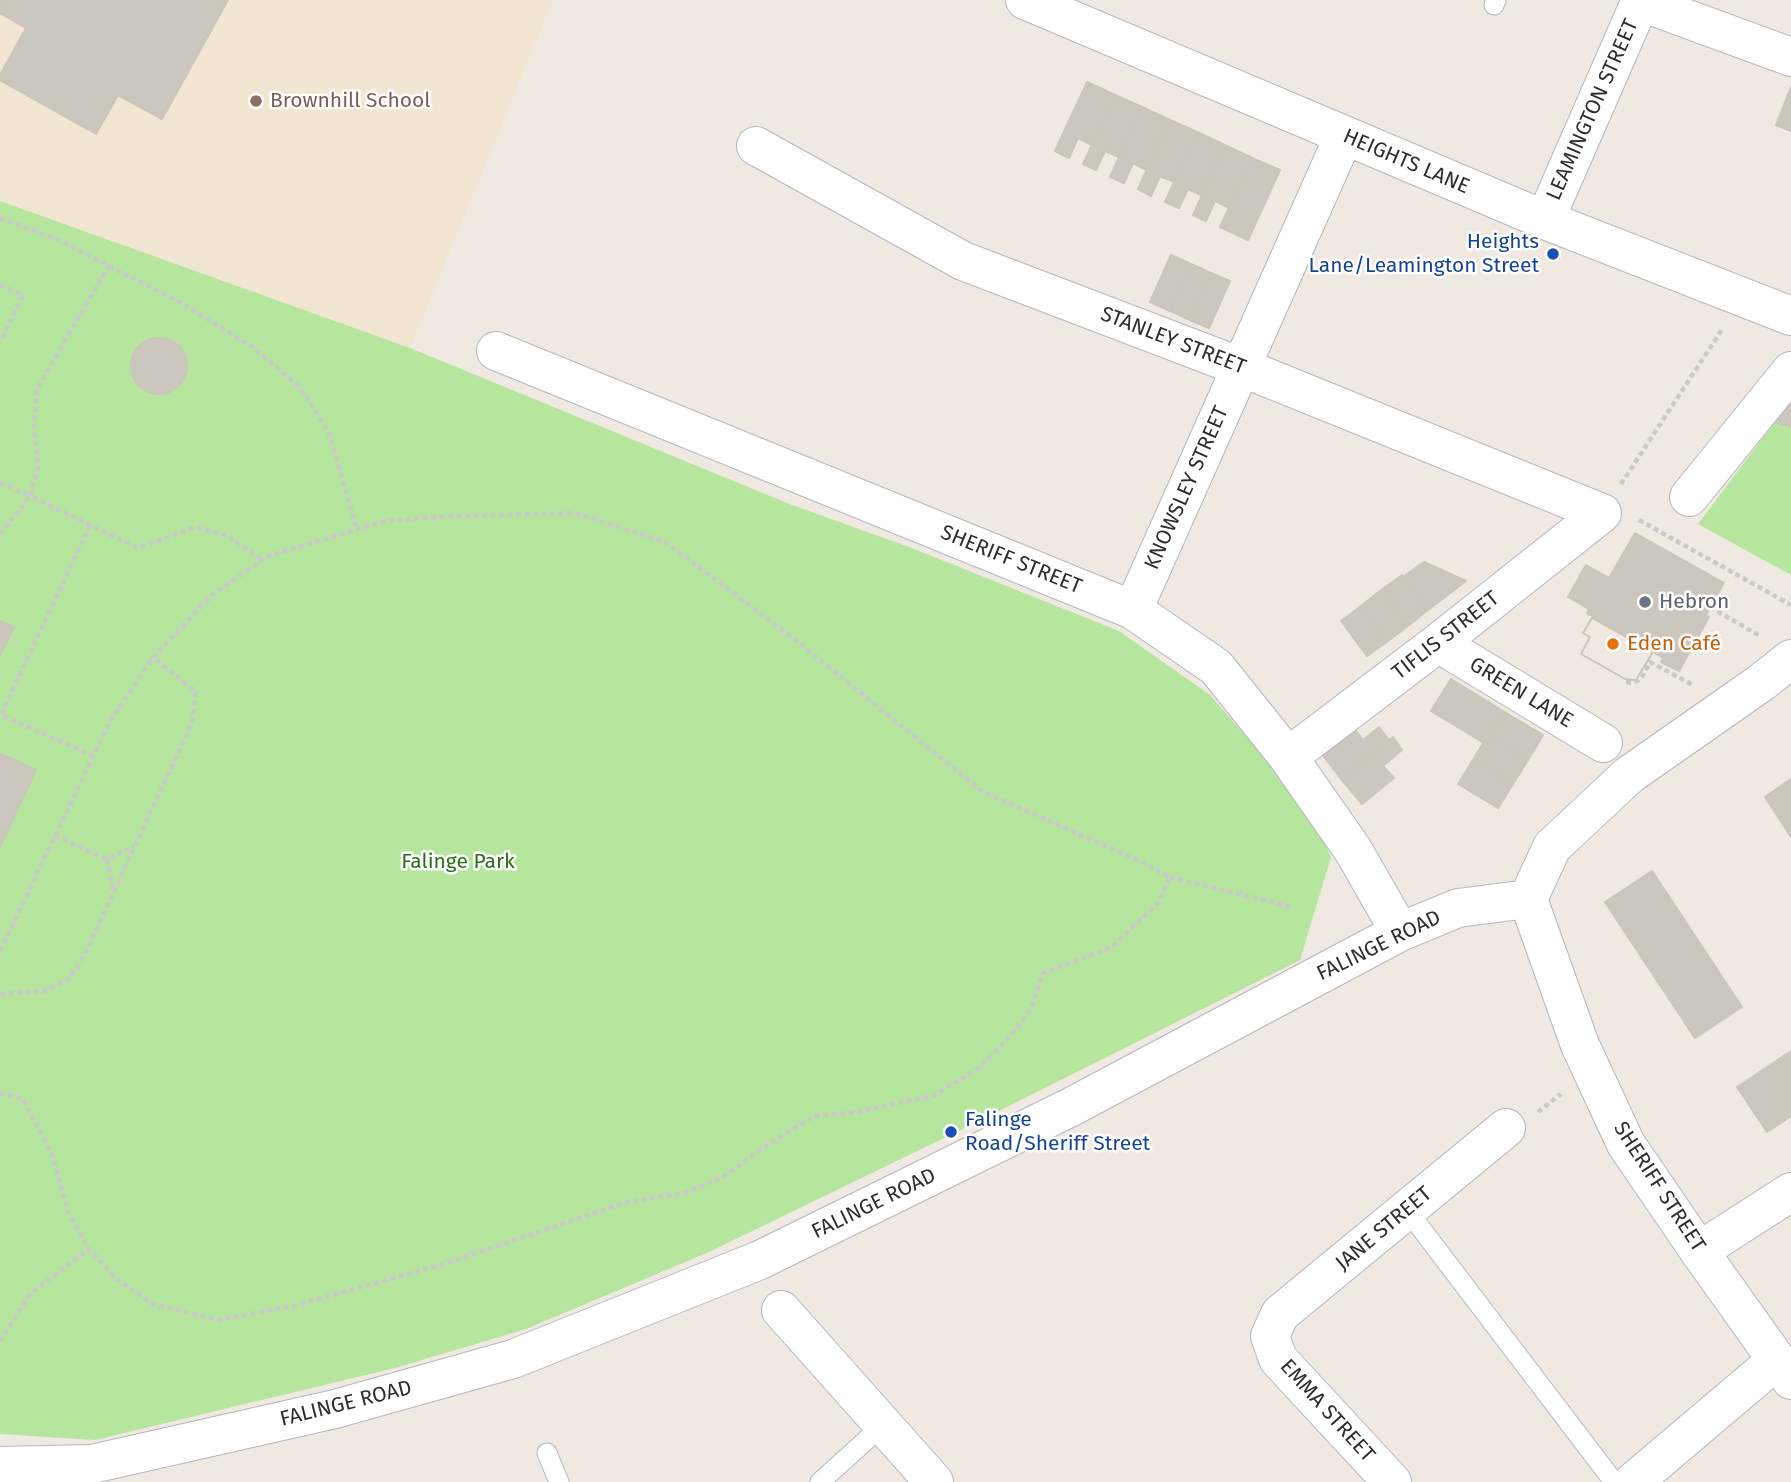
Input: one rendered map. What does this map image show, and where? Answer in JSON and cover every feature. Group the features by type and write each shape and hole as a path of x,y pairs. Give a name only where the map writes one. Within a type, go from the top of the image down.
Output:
{"street":[{"name":"HEIGHTS LANE","path":"1025,0 1545,220 1791,316"},
{"path":"1641,1 1791,57"},
{"name":"LEAMINGTON STREET","path":"1545,220 1641,1"},
{"name":"KNOWSLEY STREET","path":"1133,610 1344,136"},
{"name":"STANLEY STREET","path":"756,146 963,261 1241,367 1602,513"},
{"name":"SHERIFF STREET","path":"496,351 1133,610 1216,667 1288,757 1353,850 1400,932"},
{"path":"1689,497 1791,371"},
{"name":"TIFLIS STREET","path":"1288,757 1602,513"},
{"name":"GREEN LANE","path":"1438,643 1603,743"},
{"path":"1528,900 1552,847 1629,775 1791,659"},
{"name":"SHERIFF STREET","path":"1528,900 1580,1045 1626,1144 1784,1370"},
{"name":"FALINGE ROAD","path":"0,1466 92,1464 335,1409 513,1359 760,1260 1071,1107 1400,932 1458,908 1528,900"},
{"name":"JANE STREET","path":"1270,1336 1280,1314 1506,1128"},
{"path":"1699,1251 1791,1192"},
{"path":"781,1310 934,1482"},
{"name":"EMMA STREET","path":"1270,1336 1278,1359 1392,1482"},
{"path":"1633,1482 1784,1370"}],"lane":[{"path":"1406,1210 1614,1482"},
{"path":"820,1482 883,1425"},
{"path":"547,1453 559,1482"}],"path":[{"path":"0,218 61,241 183,304 251,345 300,387 329,433 357,529"},
{"path":"0,534 30,496 38,468 34,426 37,389 108,265"},
{"path":"0,285 23,295 0,342"},
{"path":"1743,298 1602,513 1628,515 1791,605"},
{"path":"0,483 136,547 195,527 228,536 262,560"},
{"path":"0,951 110,720 153,657 212,595 268,556 386,521 453,516 575,513 666,542 792,637 983,792 1140,861 1170,877 1292,907"},
{"path":"90,525 1,715 93,756"},
{"path":"1710,607 1759,635"},
{"path":"0,994 45,991 70,978 85,954 192,723 196,692 153,657"},
{"path":"1626,682 1637,682 1641,679 1650,662 1697,687"},
{"path":"55,836 107,859 135,846"},
{"path":"107,859 114,892"},
{"path":"0,1093 23,1099 52,1154 68,1212 89,1250 117,1279 152,1304 218,1321 293,1306 447,1263 624,1203 688,1192 723,1177 814,1116 856,1112 933,1096 979,1068 1010,1037 1031,1009 1043,973 1112,947 1159,902 1170,877"},
{"path":"1506,1128 1530,1118 1592,1070"},
{"path":"0,1342 31,1293 89,1250"}],"shaded area":[{"name":"Brownhill School","path":"0,0 553,0 410,348 0,201"}],"green space":[{"name":"Falinge Park","path":"0,201 410,348 792,505 909,547 1119,631 1210,695 1269,763 1323,840 1331,857 1300,960 977,1122 709,1252 526,1329 395,1368 95,1440 0,1434"},
{"path":"1775,422 1791,427 1791,575 1698,524"}],"building":[{"path":"0,0 228,0 162,119 118,95 96,134 0,80 0,75 26,28 0,13"},
{"path":"1087,82 1115,95 1092,145 1078,138 1069,158 1055,151"},
{"path":"1791,87 1791,131 1776,125"},
{"path":"1115,95 1142,107 1119,157 1105,151 1096,170 1083,164"},
{"path":"1142,107 1170,120 1146,170 1133,163 1124,183 1110,177"},
{"path":"1170,120 1197,132 1174,182 1160,176 1151,196 1138,189"},
{"path":"1197,132 1225,145 1201,195 1188,189 1179,208 1165,202"},
{"path":"1225,145 1252,158 1229,208 1215,201 1206,221 1193,215"},
{"path":"1252,158 1280,170 1248,240 1220,227"},
{"path":"1171,255 1191,264 1170,311 1150,302"},
{"path":"1191,264 1211,273 1190,320 1170,311"},
{"path":"1211,273 1230,281 1209,328 1190,320"},
{"path":"154,338 164,338 179,346 185,355 185,377 179,386 164,394 154,394 136,382 131,371 131,361 143,343"},
{"path":"1791,403 1791,427 1775,422"},
{"name":"Hebron","path":"1635,533 1724,583 1706,615 1709,617 1679,671 1661,662 1663,658 1653,652 1636,680 1627,680 1581,654 1590,637 1583,633 1593,616 1587,613 1589,609 1568,597 1586,565 1609,578"},
{"path":"1424,562 1466,581 1428,610 1403,577"},
{"path":"1402,575 1428,610 1408,626 1381,590"},
{"path":"1381,590 1408,626 1388,641 1361,606"},
{"path":"1361,606 1388,641 1367,656 1341,621"},
{"name":"Eden Café","path":"1592,618 1653,652 1636,680 1625,679 1581,654 1590,637 1583,633"},
{"path":"0,621 14,627 0,655"},
{"path":"1451,679 1503,711 1484,743 1431,711"},
{"path":"1503,711 1543,735 1528,760 1488,735"},
{"path":"1353,727 1363,740 1379,727 1389,740 1341,779 1321,753"},
{"path":"1488,735 1528,760 1513,784 1473,760"},
{"path":"1393,737 1402,750 1383,766 1394,778 1362,804 1341,779"},
{"path":"1,754 36,770 0,847 0,757"},
{"path":"1473,760 1513,784 1498,808 1458,784"},
{"path":"1791,779 1791,837 1765,797"},
{"path":"1652,871 1742,1007 1695,1038 1605,902"},
{"path":"1791,1051 1791,1116 1767,1132 1737,1087"}],"place":[{"name":"Brownhill School","path":"256,101"},
{"name":"Heights Lane/Leamington Street","path":"1553,254"},
{"name":"Hebron","path":"1645,602"},
{"name":"Eden Café","path":"1613,644"},
{"name":"Falinge Road/Sheriff Street","path":"951,1132"}]}
